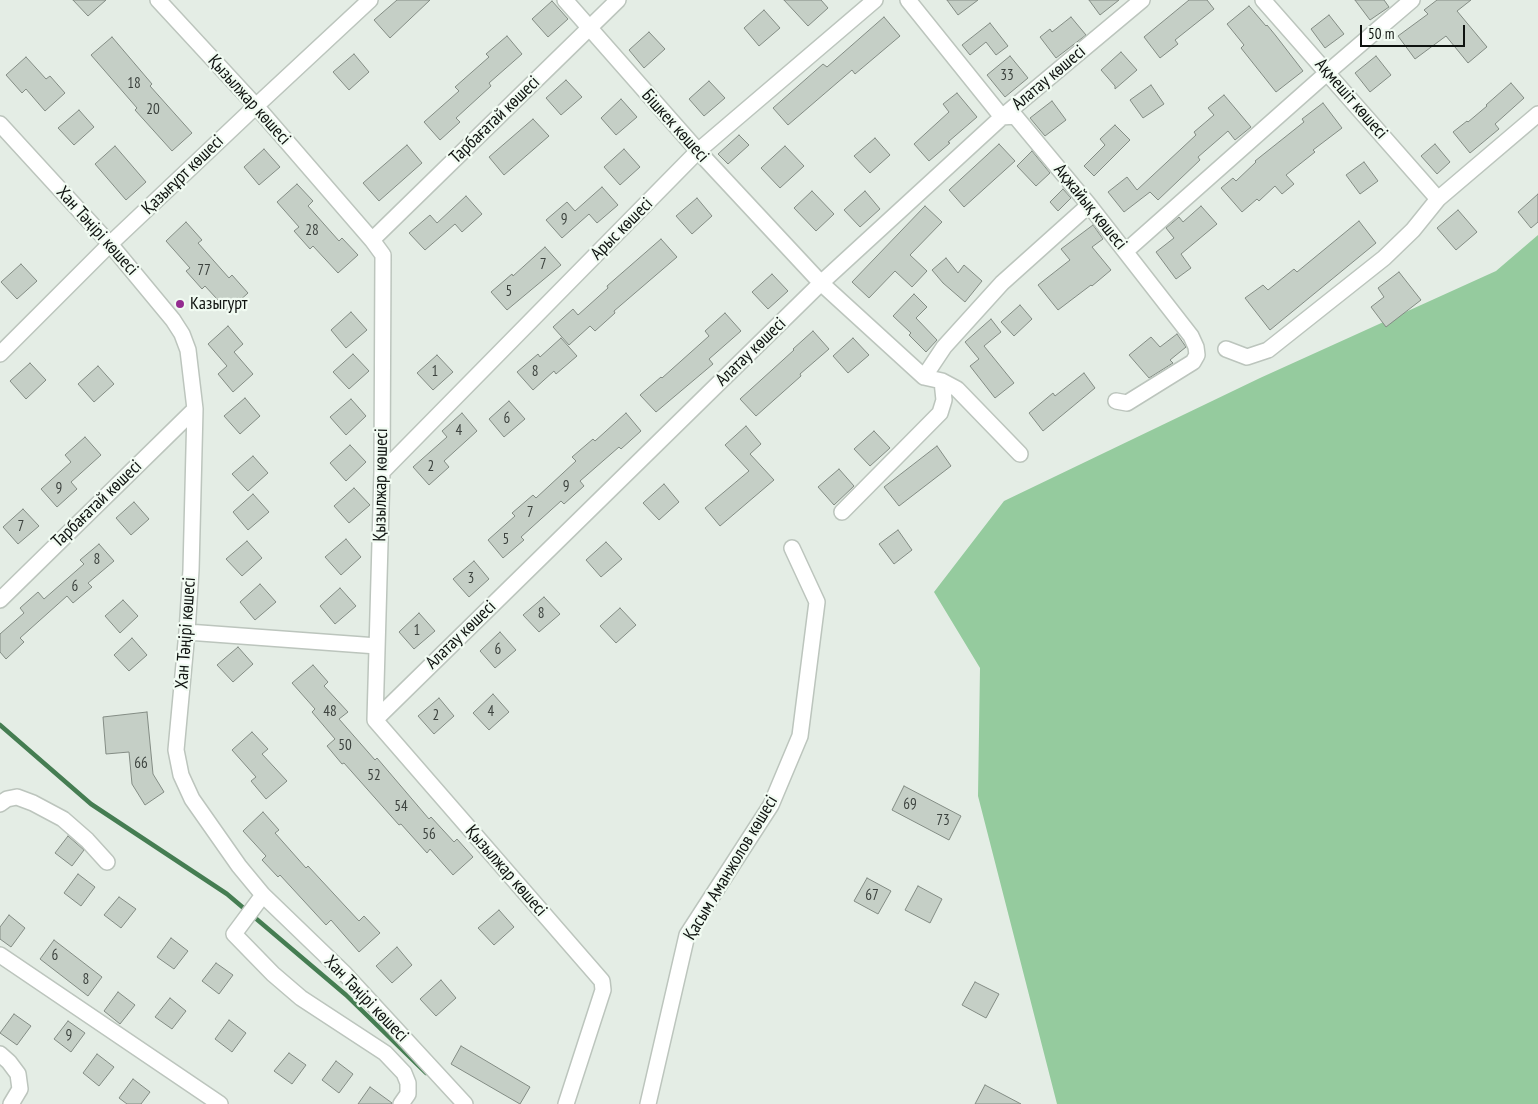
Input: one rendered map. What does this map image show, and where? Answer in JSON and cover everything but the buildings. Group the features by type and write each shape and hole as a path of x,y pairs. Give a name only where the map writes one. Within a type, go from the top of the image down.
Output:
{"street":[{"name":"Қызылжар көшесі","path":"158,0 256,106 372,240 383,256 382,472 375,720 602,981 603,990 566,1104"},
{"name":"Қазығұрт көшесі","path":"0,354 110,244 370,0"},
{"name":"Бішкек көшесі","path":"565,0 698,151 788,249 821,283 924,377"},
{"name":"Тарбағатай көшесі","path":"372,240 618,0"},
{"name":"Арыс көшесі","path":"382,472 698,151 875,0"},
{"name":"Ақжайық көшесі","path":"908,0 1002,117 1015,116 1090,204 1191,336 1197,355 1193,362 1127,404 1116,401"},
{"name":"Алатау көшесі","path":"375,720 821,283 1002,117 1142,0"},
{"name":"Ақмешіт көшесі","path":"1263,0 1438,199"},
{"path":"1126,251 1412,0"},
{"path":"1226,348 1247,357 1268,350 1384,258 1413,230 1438,199 1538,114"},
{"name":"Хан Тәңірі көшесі","path":"0,124 110,244 173,320 182,334 188,350 196,409 191,570 176,750 181,776 192,800 239,866 263,895 345,974 465,1104"},
{"path":"1020,454 957,388 942,381 924,377 944,348 1002,283 1090,204"},
{"path":"842,512 940,413 944,400 942,381"},
{"name":"Тарбағатай көшесі","path":"0,600 196,409"},
{"name":"Қасым Аманжолов көшесі","path":"648,1104 687,935 771,805 800,736 817,602 792,548"},
{"path":"187,632 377,646"},
{"path":"0,804 8,799 17,797 56,815 87,840 107,862"},
{"path":"263,895 234,934 273,974 301,998 385,1053 404,1073 408,1083 408,1094 401,1104"},
{"path":"0,955 220,1104"},
{"path":"0,1054 18,1074 20,1089 11,1104"}],"green space":[{"path":"1538,235 1538,1104 1057,1104 978,796 980,668 934,592 1004,501 1260,378 1496,271"}],"waterway":[{"path":"0,725 91,804 227,894 346,995 426,1073"}],"place":[{"name":"Казыгурт","path":"180,304"}]}
